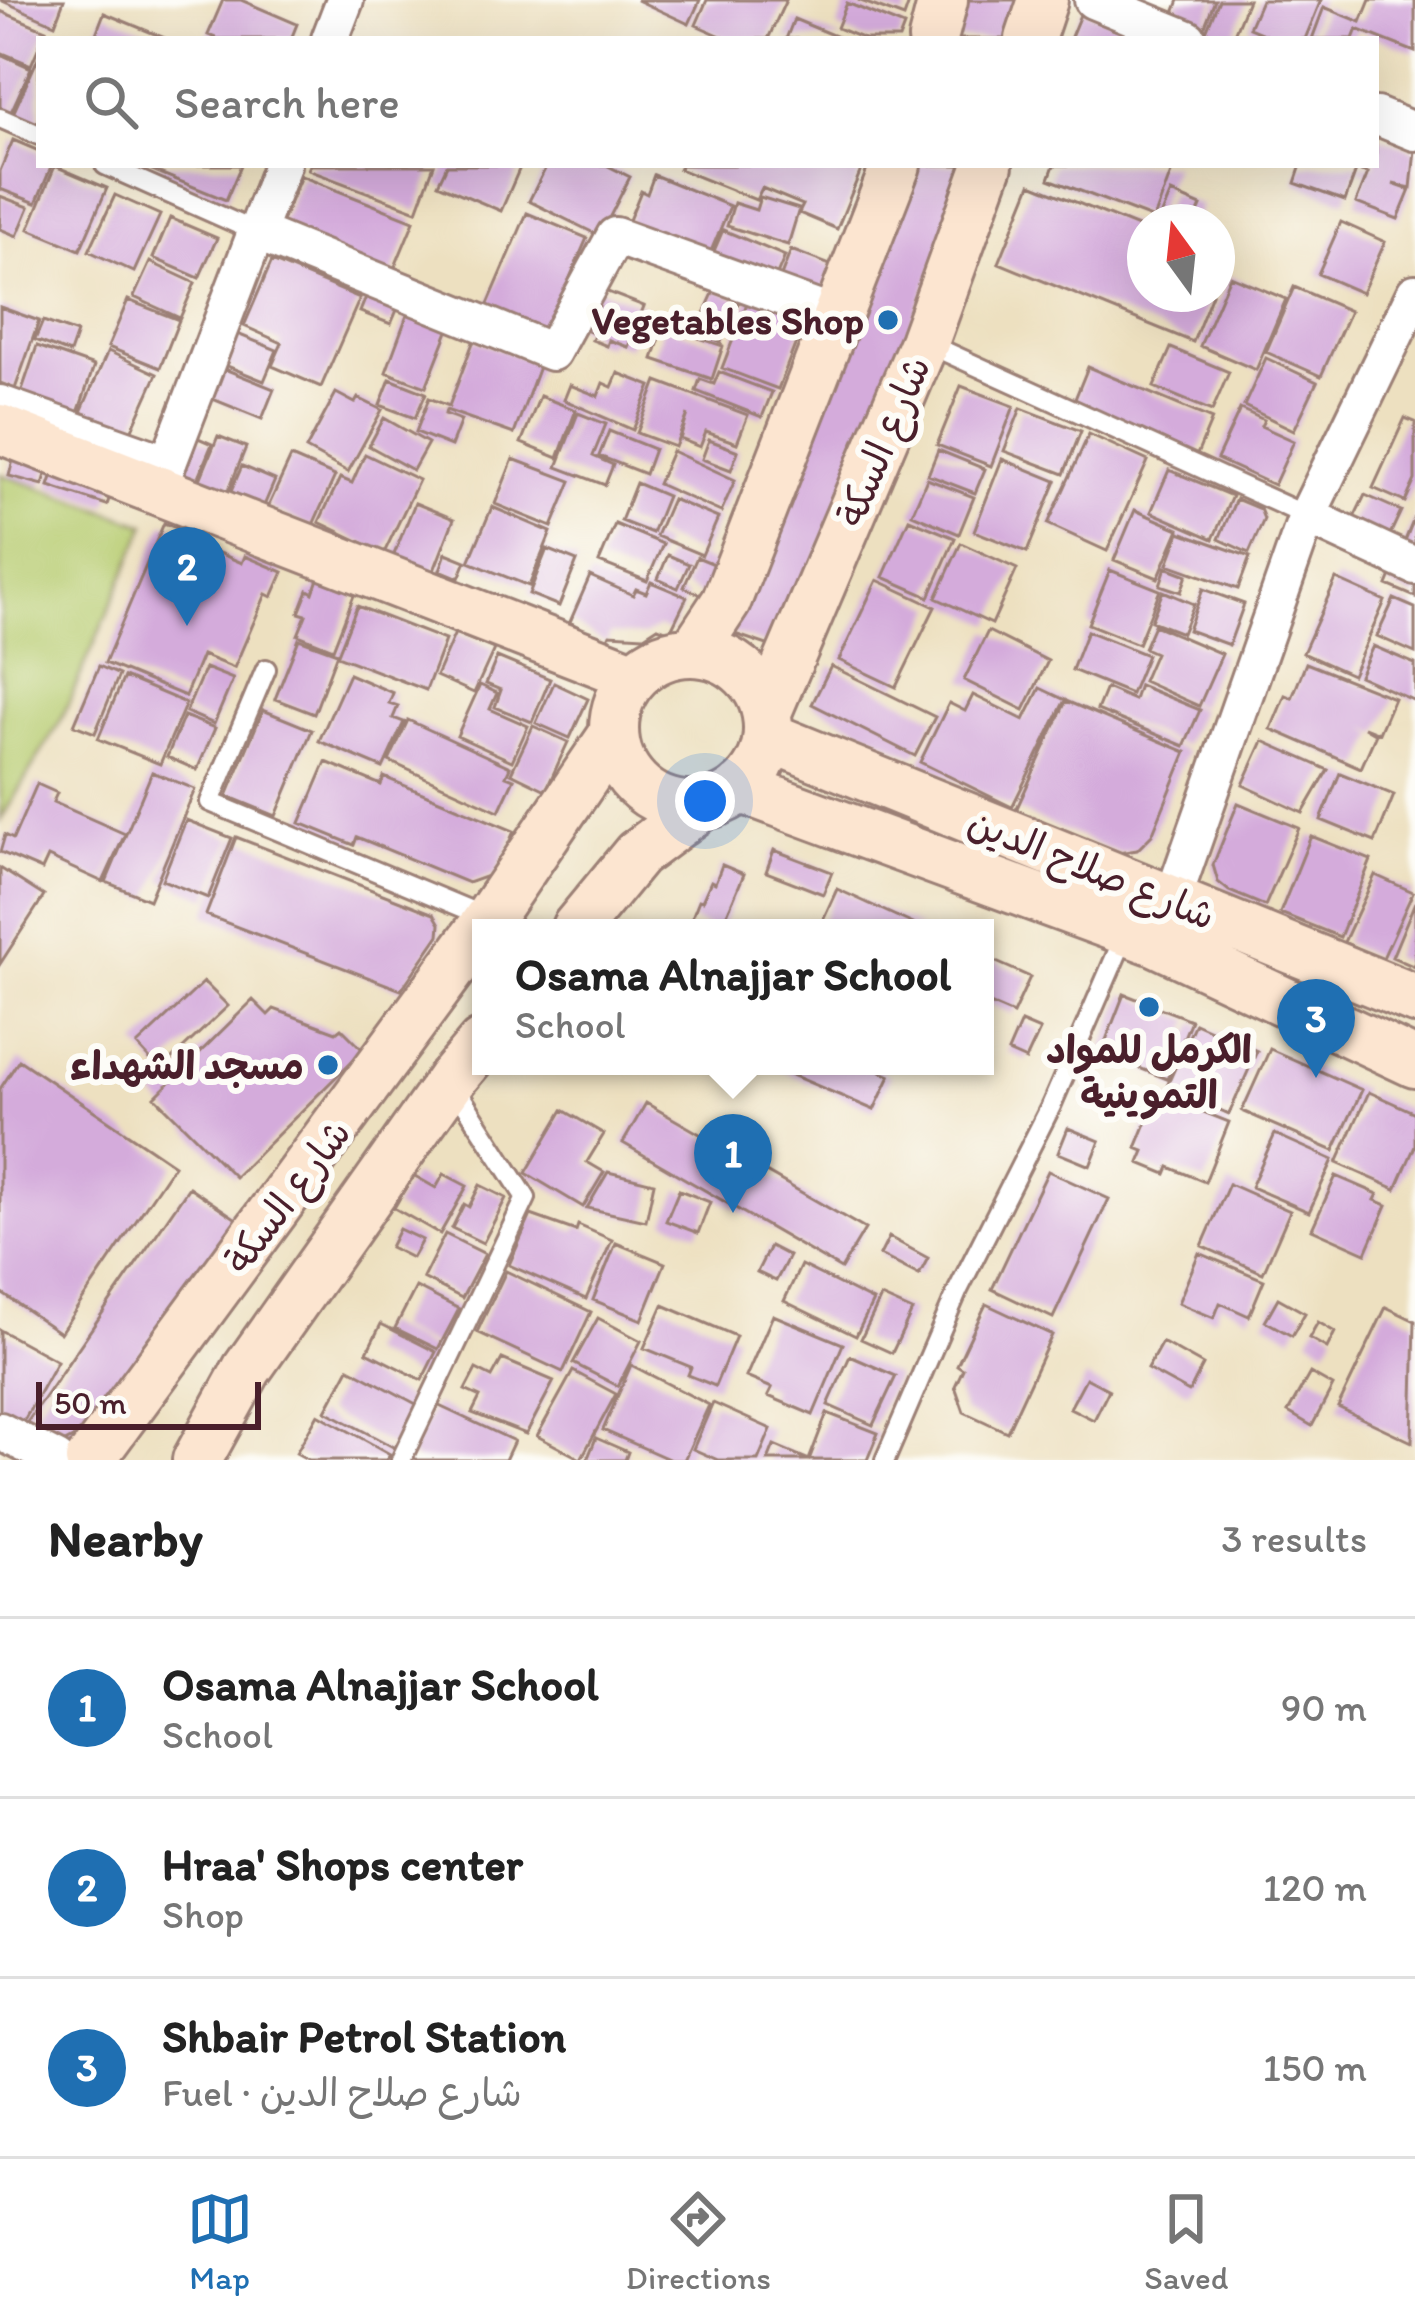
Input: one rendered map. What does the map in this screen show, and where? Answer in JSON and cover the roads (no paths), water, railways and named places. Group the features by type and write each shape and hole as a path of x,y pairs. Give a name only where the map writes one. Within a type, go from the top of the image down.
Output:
{"main road":[{"path":"934,36 943,0"},
{"path":"1031,36 1043,0"},
{"path":"693,652 726,602 895,168"},
{"name":"شارع السكة","path":"768,724 924,342 987,168"},
{"path":"0,429 162,476 635,676"},
{"path":"583,919 637,854 720,797 762,761 768,724 757,688 741,669 718,657 693,652 668,656 635,676 616,709 614,734 620,759 633,781 653,797 677,806 720,797"},
{"name":"شارع صلاح الدين","path":"768,724 1415,1063"},
{"name":"شارع السكة","path":"488,919 614,734"},
{"name":"شارع صلاح الدين","path":"720,797 1415,999"},
{"name":"شارع السكة","path":"90,1460 472,941"},
{"name":"شارع السكة","path":"197,1460 247,1369 472,1055"}],"street":[{"path":"331,36 345,0"},
{"path":"1093,0 1181,36"},
{"path":"1379,117 1415,132"},
{"path":"0,404 162,476 281,168"},
{"path":"256,232 552,352 615,236 836,316"},
{"path":"1152,924 1307,516 1415,293"},
{"path":"1307,516 1415,566"},
{"path":"0,1431 57,1460"}],"lane":[{"path":"0,118 36,135"},
{"path":"112,168 256,232"},
{"path":"924,342 1307,516"},
{"path":"266,669 211,802 472,920"},
{"path":"885,1460 958,1290 1152,924"},
{"path":"401,1460 526,1198 450,1081"}],"place":[{"name":"Vegetables Shop","path":"888,320"},
{"name":"Hraa' Shops center","path":"187,626"},
{"name":"الكرمل للمواد التموينية","path":"1149,1007"},
{"name":"مسجد الشهداء","path":"328,1065"},
{"name":"Shbair Petrol Station","path":"1316,1078"},
{"name":"Osama Alnajjar School","path":"733,1213"}]}
